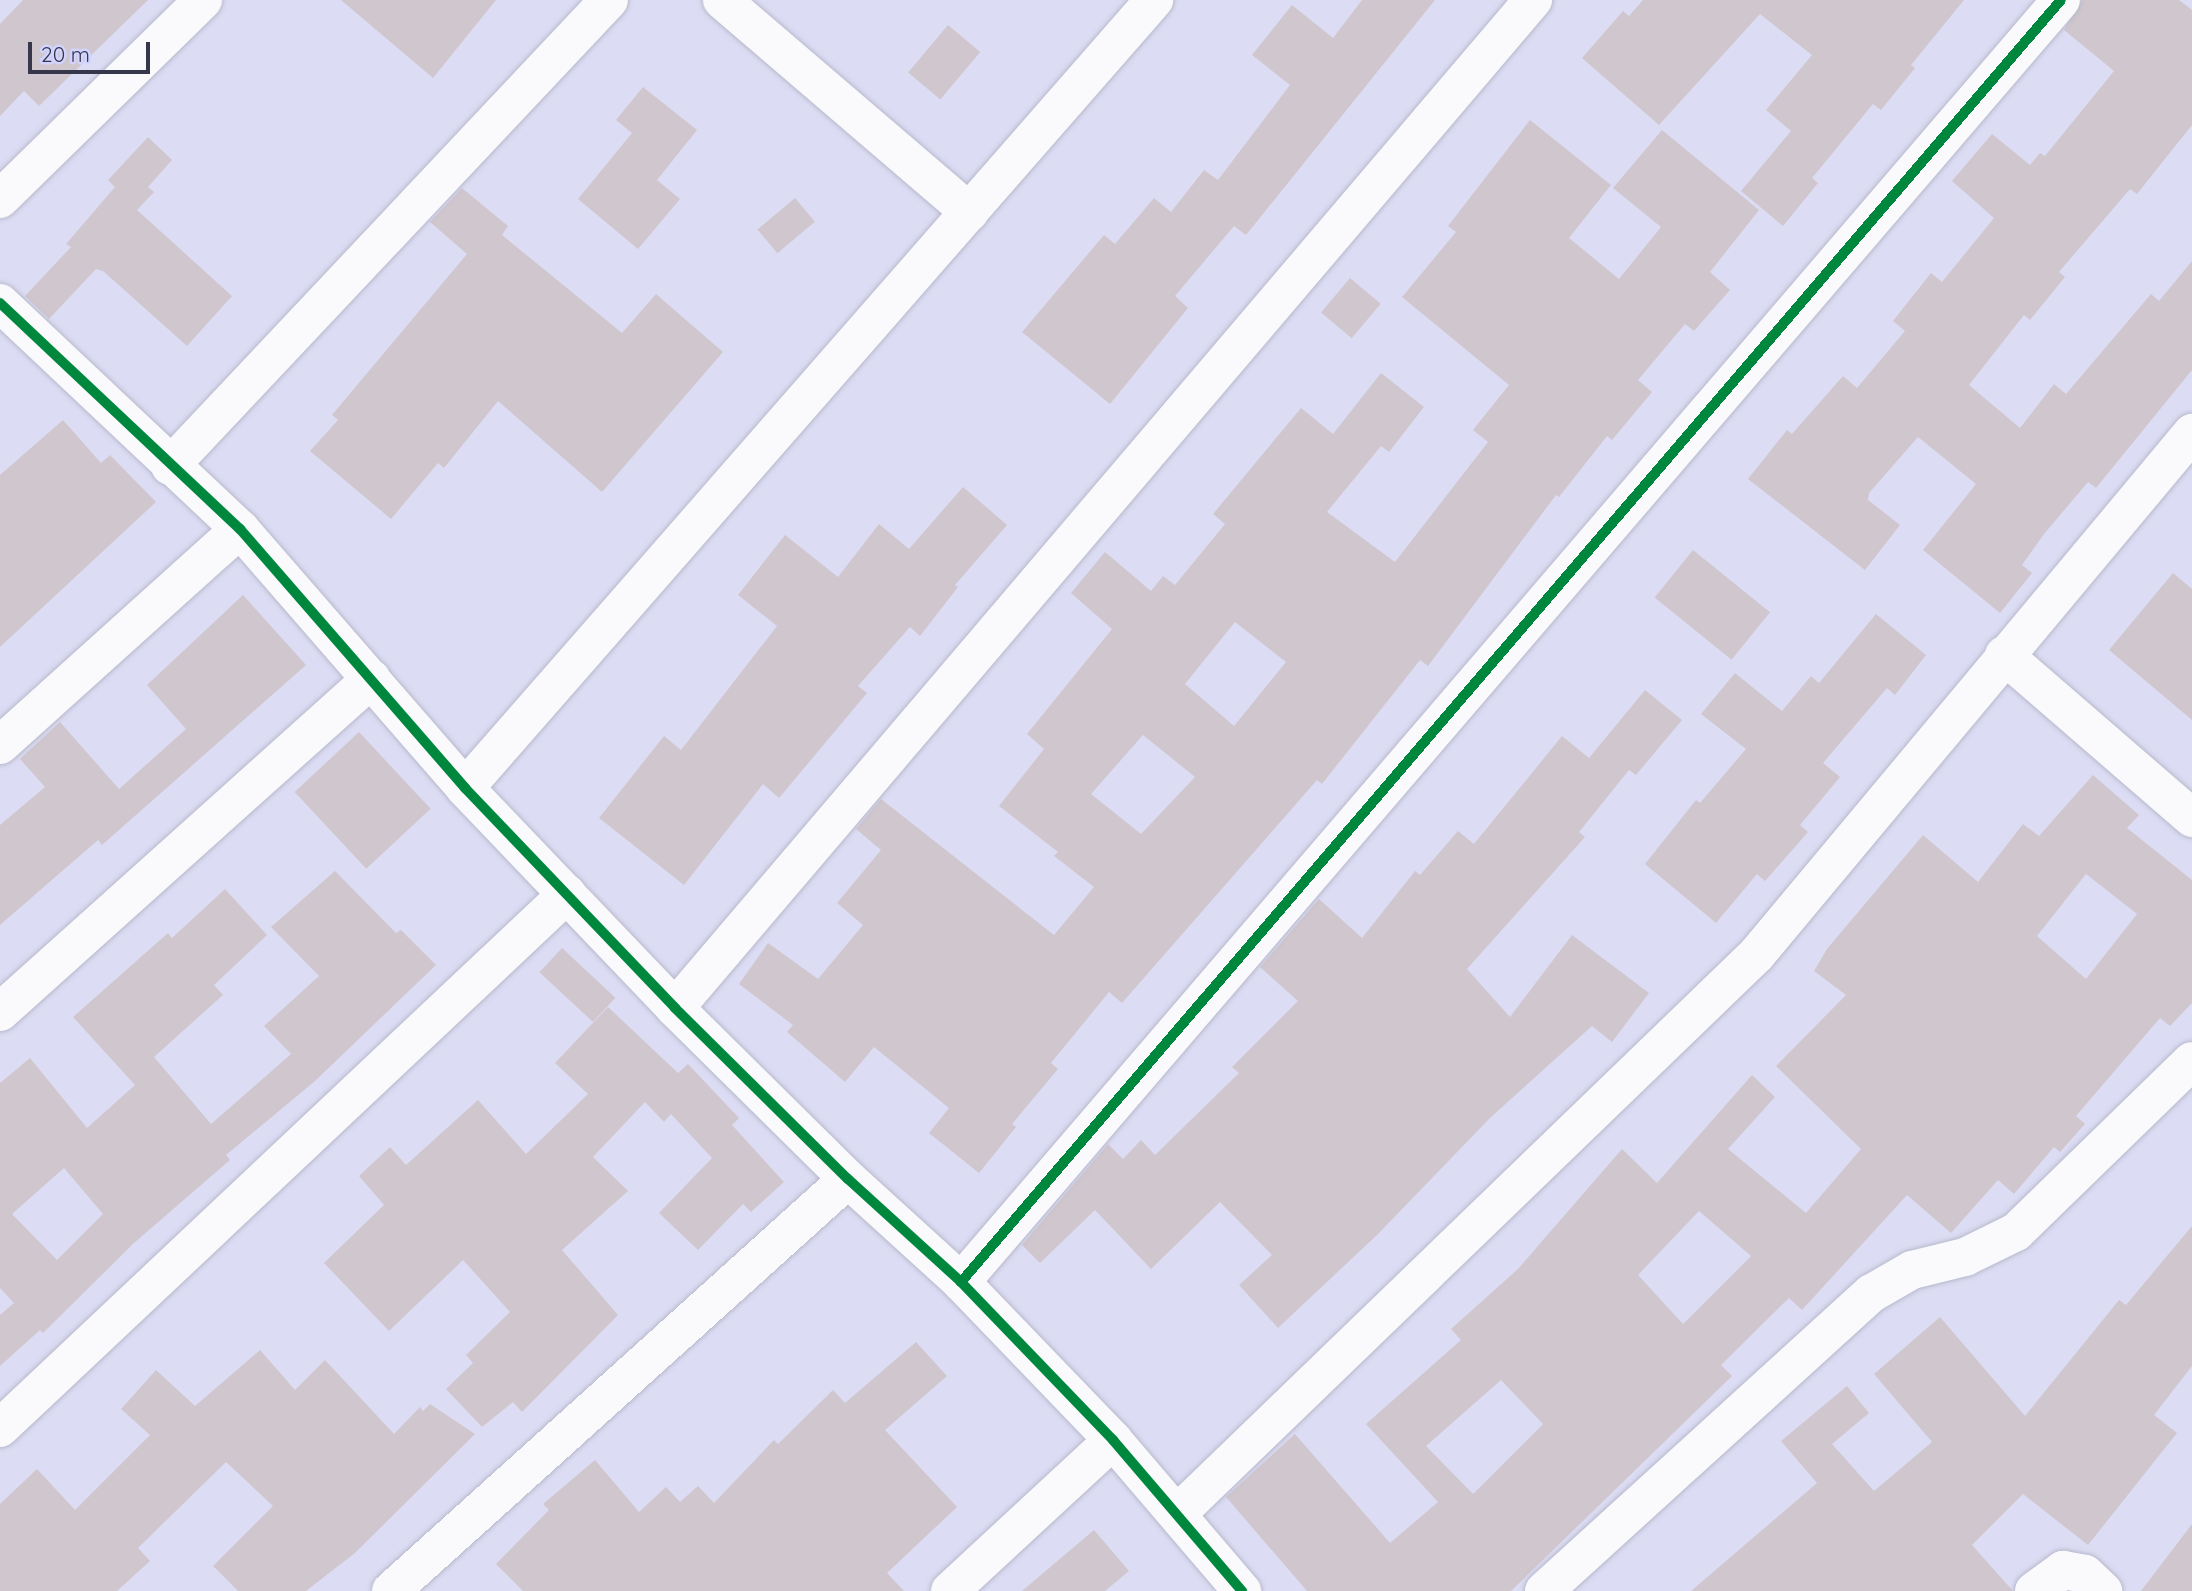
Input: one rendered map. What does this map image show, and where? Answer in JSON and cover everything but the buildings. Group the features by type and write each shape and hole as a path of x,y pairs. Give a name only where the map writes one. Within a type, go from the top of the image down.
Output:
{"street":[{"path":"0,199 203,0"},
{"path":"170,466 609,0"},
{"path":"722,0 969,212"},
{"path":"465,788 1154,0"},
{"path":"675,1008 1533,0"},
{"path":"961,1282 2061,0"},
{"path":"0,303 170,466 240,529 465,788 675,1008 848,1179 961,1282 1113,1440 1242,1591"},
{"path":"1177,1514 1757,954 2192,433"},
{"path":"0,745 240,529"},
{"path":"2004,655 2192,818"},
{"path":"0,1013 371,679"},
{"path":"0,1428 567,894"},
{"path":"1544,1591 1872,1293 1912,1270 1965,1257 2016,1232 2192,1061"},
{"path":"391,1591 848,1179"},
{"path":"950,1591 1113,1440"},
{"path":"2034,1591 2063,1570 2085,1574 2103,1591"}],"cycle path":[{"path":"961,1282 2061,0"},
{"path":"0,303 240,529 465,788 675,1008 848,1179 961,1282 1113,1440 1242,1591"}]}
